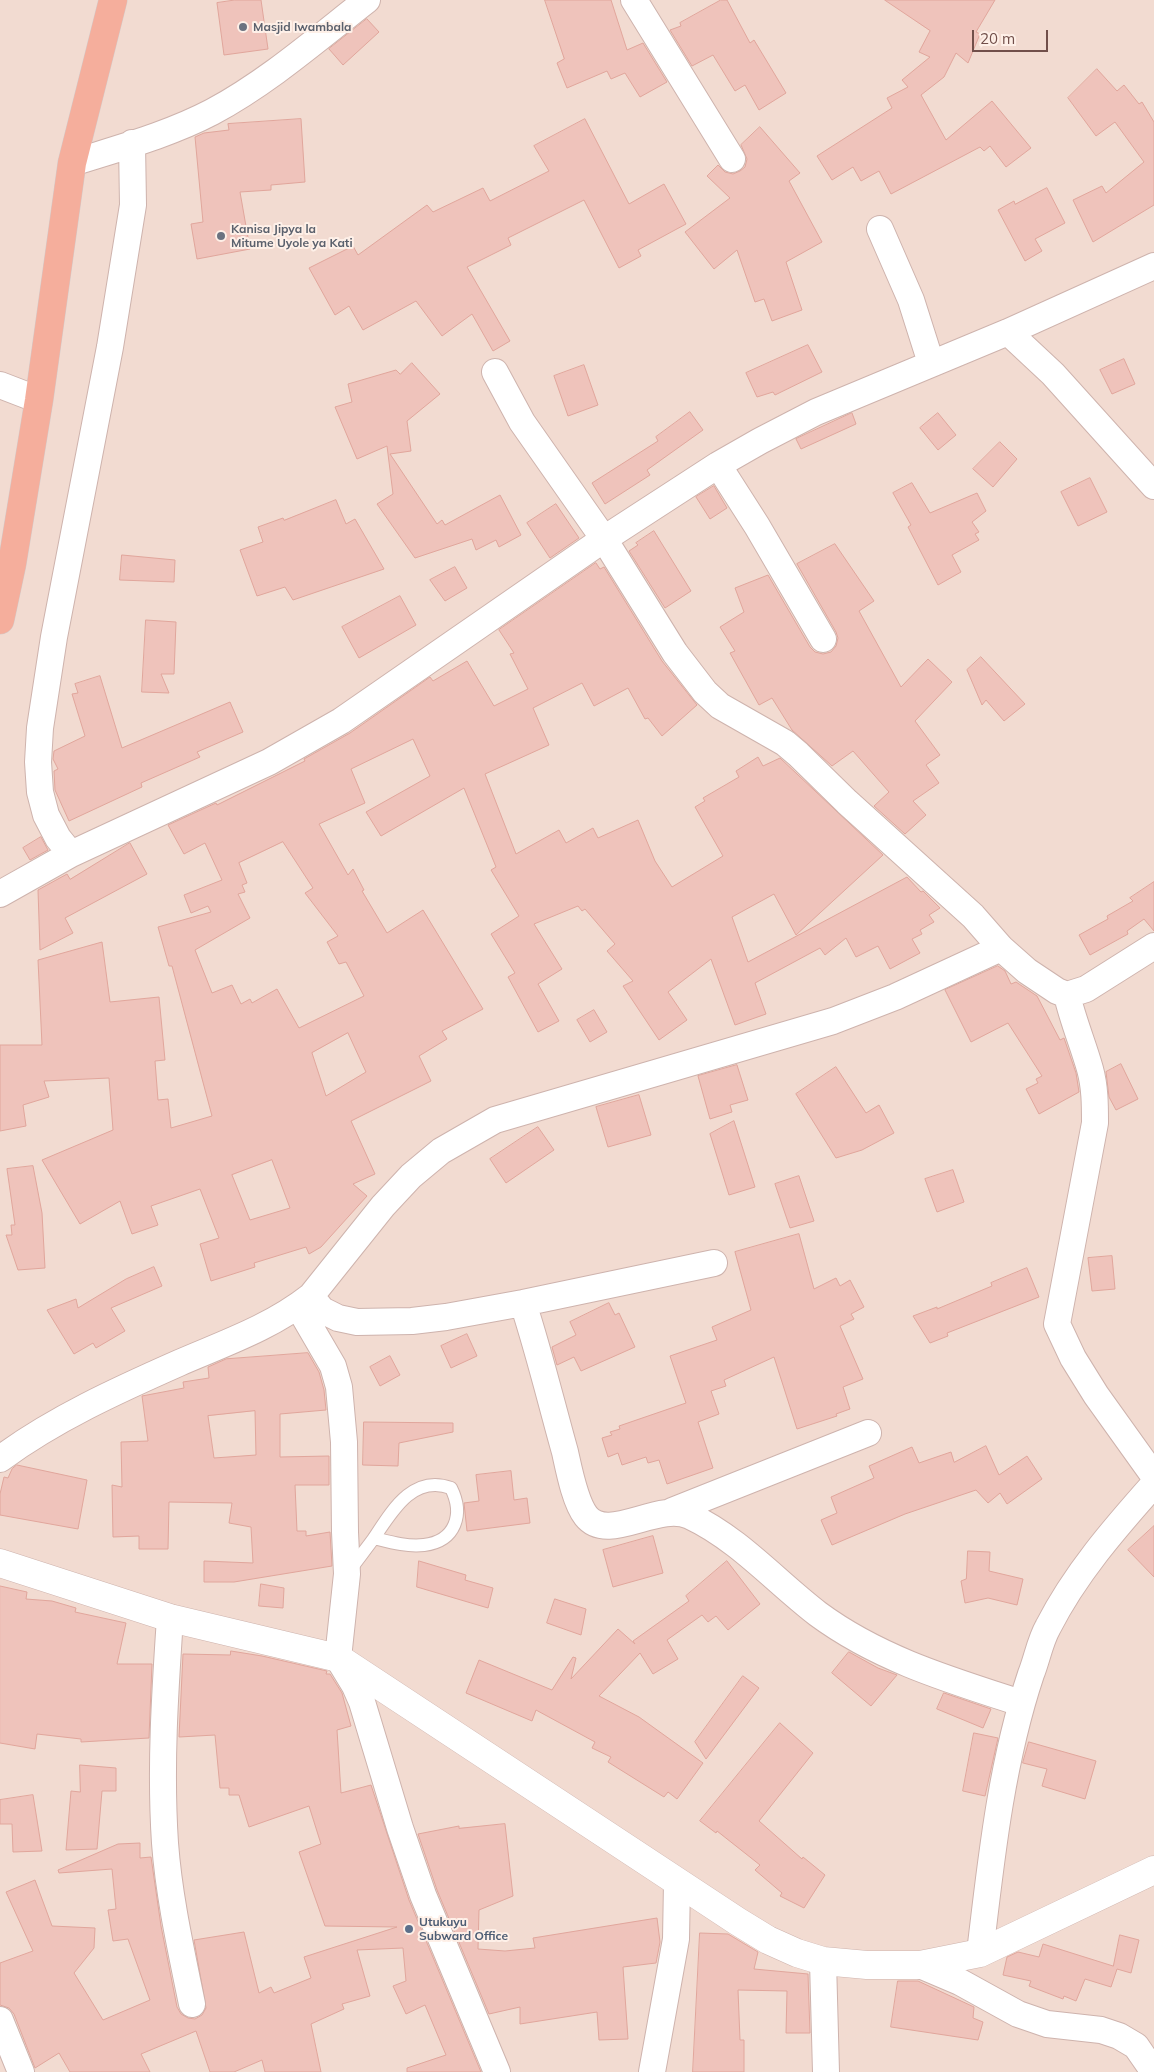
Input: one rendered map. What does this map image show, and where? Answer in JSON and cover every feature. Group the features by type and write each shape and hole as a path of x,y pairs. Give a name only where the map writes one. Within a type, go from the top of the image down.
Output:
{"highway":[{"path":"0,620 6,562 39,400 72,163 113,0"}],"street":[{"path":"72,163 186,124 243,94 367,0"},
{"path":"634,0 732,159"},
{"path":"71,854 58,838 46,815 40,792 38,762 40,728 54,637 110,347 133,205 132,143"},
{"path":"880,229 911,300 931,363"},
{"path":"0,894 71,854 269,762 322,732 604,538 718,464 816,412 1008,332 1154,266"},
{"path":"1008,332 1053,374 1154,486"},
{"path":"495,372 522,422 604,538 675,653 705,692 735,716 785,743 798,754 854,809 972,916 1001,948 1027,971 1057,991 1067,995 1086,989 1154,946"},
{"path":"0,385 39,400"},
{"path":"718,464 758,526 823,639"},
{"path":"0,1459 90,1405 178,1364 269,1325 304,1301 383,1206 411,1176 441,1151 495,1120 832,1021 895,997 1001,948"},
{"path":"1067,995 1072,1020 1090,1069 1095,1095 1095,1123 1058,1324 1069,1350 1096,1395 1154,1476"},
{"path":"304,1301 338,1318 357,1322 412,1321 523,1303 714,1263"},
{"path":"304,1301 333,1366 339,1387 344,1442 345,1532 348,1574 338,1658 355,1686 362,1702 400,1828 423,1895 497,2072"},
{"path":"523,1303 542,1364 580,1505 586,1517 602,1527 672,1512 868,1433"},
{"path":"980,1954 991,1858 1007,1765 1021,1703 1047,1629 1076,1578 1116,1527 1154,1484"},
{"path":"672,1512 688,1515 717,1531 819,1614 872,1647 915,1668 1021,1703"},
{"path":"0,1563 170,1618 338,1658 677,1883 768,1940 797,1953 823,1961 867,1965 920,1965 980,1954 1154,1870"},
{"path":"170,1618 166,1678 165,1843 172,1904 192,2004"},
{"path":"652,2072 676,1939 677,1883"},
{"path":"823,1961 826,2072"},
{"path":"920,1965 960,1982 1018,2014 1047,2024 1101,2030 1119,2036 1154,2040"},
{"path":"0,2020 21,2072"},
{"path":"1119,2036 1136,2046 1154,2072"}],"lane":[{"path":"348,1574 384,1521 405,1497 420,1487 438,1483 450,1488 458,1501 456,1522 446,1538 424,1545 400,1544 374,1538"}],"shaded area":[{"path":"0,0 1154,0 1154,2072 0,2072"}],"building":[{"path":"235,0 261,0 268,49 224,55 217,3"},
{"path":"545,0 611,0 627,50 643,43 667,82 640,97 625,73 611,79 607,71 567,88 557,63 564,59"},
{"path":"721,0 727,0 750,43 754,40 786,93 759,110 745,85 735,91 713,55 692,66 670,30 681,26 680,23"},
{"path":"885,0 995,0 976,32 980,34 968,63 956,53 944,77 921,95 946,140 992,101 1031,148 1006,167 990,146 984,151 980,147 891,194 879,171 861,181 853,167 832,180 817,156 892,108 887,98 908,87 902,80 930,57 919,52 930,31"},
{"path":"367,19 379,32 343,65 329,49"},
{"path":"1097,69 1117,91 1124,85 1139,104 1142,102 1154,122 1154,205 1093,242 1073,200 1102,186 1106,193 1144,162 1115,122 1096,136 1068,98"},
{"path":"301,119 305,182 271,185 271,190 240,192 250,249 197,259 191,224 203,222 195,137 204,133 229,130 228,124"},
{"path":"585,119 629,204 664,184 686,224 638,250 641,256 619,268 584,200 508,238 511,245 467,267 510,341 493,351 472,314 442,336 416,301 363,330 349,306 335,315 309,268 353,246 358,255 427,205 433,212 483,188 490,201 549,171 534,146"},
{"path":"760,127 800,173 789,181 822,242 786,262 802,310 772,321 764,299 755,302 737,250 714,269 685,232 730,198 707,176 718,165 725,172 733,174 745,167 747,159 741,145"},
{"path":"1047,188 1065,223 1035,239 1042,251 1025,261 998,210 1014,201 1015,204"},
{"path":"808,345 822,372 775,395 773,392 757,397 746,373"},
{"path":"1124,359 1135,384 1112,394 1100,370"},
{"path":"412,363 440,394 407,421 411,451 390,454 437,524 442,520 445,525 500,495 521,535 499,547 496,540 476,550 472,539 415,558 377,504 393,494 387,446 357,459 335,407 352,402 348,384 396,370 400,374"},
{"path":"584,365 598,405 568,416 554,376"},
{"path":"690,412 703,430 647,470 650,475 605,504 592,483 658,441 656,437"},
{"path":"852,413 856,424 801,449 796,439"},
{"path":"938,413 956,435 938,450 920,428"},
{"path":"1000,442 1017,459 993,487 973,469"},
{"path":"1090,478 1107,512 1078,526 1061,492"},
{"path":"912,483 930,513 977,493 986,511 972,522 979,532 975,534 979,540 952,555 961,572 938,585 908,527 911,525 893,493"},
{"path":"714,486 727,508 710,519 696,497"},
{"path":"336,500 346,524 355,519 384,569 293,600 285,587 257,596 240,550 263,542 258,527 283,518 284,520"},
{"path":"556,504 579,538 550,558 527,523"},
{"path":"654,531 691,591 665,608 629,551 638,545 636,543"},
{"path":"835,544 874,601 859,611 901,687 928,659 952,682 915,721 940,755 926,765 939,783 913,801 926,815 905,834 874,806 889,792 853,751 832,766 792,730 772,698 759,705 730,653 735,651 720,627 744,612 735,588 768,575 810,647 815,652 823,654 831,652 836,646 838,638 836,632 797,564"},
{"path":"122,555 175,560 174,582 120,580"},
{"path":"596,563 600,569 604,567 662,661 697,705 662,736 648,718 645,719 628,688 594,706 582,683 533,708 549,745 485,774 516,854 559,830 566,843 593,828 598,838 638,820 655,861 672,887 723,856 695,807 705,801 703,798 739,777 736,771 758,757 763,766 780,758 883,855 796,935 774,894 732,917 748,962 907,877 940,908 929,915 934,922 920,930 922,934 912,939 920,953 890,969 878,946 856,957 846,938 825,955 820,948 755,983 766,1014 735,1025 711,959 668,992 687,1020 659,1040 623,986 633,981 607,951 615,944 585,909 582,911 578,906 534,924 562,969 538,984 559,1021 538,1032 508,977 515,973 491,934 519,916 491,870 496,867 464,788 381,836 366,812 430,776 413,739 351,769 365,803 319,824 348,875 353,869 364,890 362,891 387,933 423,910 483,1009 442,1031 447,1039 419,1056 431,1081 351,1121 375,1174 353,1184 367,1196 321,1247 309,1254 306,1247 254,1263 255,1267 211,1281 200,1244 219,1238 200,1189 151,1206 158,1225 132,1234 120,1201 80,1224 42,1160 113,1130 109,1078 44,1081 49,1097 23,1105 26,1126 0,1131 0,1045 42,1045 38,960 102,942 110,1002 159,997 165,1060 155,1061 158,1100 168,1099 171,1128 212,1116 172,966 169,966 158,927 211,912 208,906 191,913 184,895 222,880 205,843 184,854 168,825 216,803 217,805 305,761 304,759 350,733 430,677 433,681 467,661 494,706 528,689 510,654 514,653 499,630","holes":["283,842 313,888 305,893 338,936 327,942 339,964 346,962 364,996 299,1028 277,989 252,1003 250,999 241,1004 232,985 212,993 195,950 250,918 238,894 245,892 242,885 247,883 239,863","348,1033 366,1072 326,1096 312,1053","272,1160 290,1208 250,1220 232,1175"]},
{"path":"455,567 467,588 445,601 430,580"},
{"path":"400,596 416,625 359,658 342,627"},
{"path":"146,620 176,622 174,674 161,674 169,693 142,692"},
{"path":"981,657 1025,704 1004,721 986,700 982,705 967,670"},
{"path":"100,676 122,748 230,702 243,732 197,752 200,757 141,783 142,787 69,821 55,790 54,771 58,769 53,759 54,751 85,736 72,694 78,693 75,684"},
{"path":"41,837 48,850 30,860 23,848"},
{"path":"130,843 147,874 65,918 73,933 40,950 38,890 67,874 70,879"},
{"path":"1154,882 1154,931 1144,919 1127,931 1128,934 1090,955 1079,935 1108,919 1107,916 1133,901 1130,898"},
{"path":"998,966 1005,971 1011,984 1016,982 1037,996 1060,1040 1064,1038 1076,1073 1079,1092 1039,1114 1026,1089 1038,1083 1036,1079 1042,1076 1008,1023 971,1042 945,990"},
{"path":"594,1010 607,1032 590,1042 577,1020"},
{"path":"1121,1064 1138,1099 1116,1110 1109,1097 1106,1072"},
{"path":"737,1065 748,1100 730,1105 732,1112 710,1119 698,1076"},
{"path":"836,1067 866,1113 879,1105 894,1133 862,1150 836,1158 796,1094"},
{"path":"639,1095 651,1135 608,1147 596,1107"},
{"path":"734,1121 755,1187 729,1195 710,1134"},
{"path":"538,1127 554,1150 506,1183 490,1159"},
{"path":"33,1166 42,1213 45,1268 18,1270 6,1235 12,1235 11,1225 15,1225 7,1169"},
{"path":"953,1170 964,1202 937,1212 925,1179"},
{"path":"799,1176 814,1221 790,1228 775,1184"},
{"path":"799,1234 814,1289 836,1278 840,1286 850,1280 864,1307 851,1314 854,1319 840,1326 863,1379 843,1387 850,1409 836,1414 837,1416 797,1429 774,1357 724,1380 726,1386 711,1391 719,1414 698,1422 713,1468 667,1484 659,1460 648,1463 646,1457 622,1465 618,1453 608,1457 602,1438 612,1435 610,1432 620,1429 619,1426 686,1403 670,1356 717,1340 712,1327 751,1310 735,1252"},
{"path":"1112,1256 1115,1289 1092,1291 1088,1258"},
{"path":"154,1267 162,1286 111,1308 125,1331 96,1348 93,1343 74,1354 47,1310 76,1299 78,1308 126,1279"},
{"path":"1027,1268 1039,1297 947,1333 948,1336 930,1343 913,1316 937,1307 937,1309 992,1286 991,1283"},
{"path":"609,1303 615,1315 619,1313 635,1347 581,1371 574,1357 557,1365 552,1347 576,1335 570,1322"},
{"path":"467,1334 477,1356 451,1368 441,1346"},
{"path":"308,1353 319,1372 324,1390 326,1410 280,1414 280,1457 329,1456 329,1485 295,1485 297,1531 306,1531 306,1536 330,1532 332,1566 234,1582 204,1582 204,1561 253,1563 251,1527 229,1523 232,1503 169,1502 168,1549 139,1549 139,1536 113,1537 112,1485 122,1487 121,1442 148,1441 142,1396 184,1388 183,1382 209,1378 208,1367 226,1359","holes":["255,1411 256,1455 214,1458 208,1416"]},
{"path":"390,1356 400,1375 380,1386 370,1367"},
{"path":"364,1422 453,1423 453,1432 399,1443 398,1466 363,1465"},
{"path":"986,1446 999,1475 1027,1456 1042,1479 1007,1504 1000,1493 988,1503 976,1490 905,1514 832,1545 821,1520 837,1513 831,1497 874,1478 869,1466 912,1447 919,1463 951,1452 954,1462"},
{"path":"17,1465 87,1480 78,1529 0,1515 0,1494 4,1477 8,1478 12,1469"},
{"path":"511,1471 514,1500 527,1498 530,1523 467,1531 464,1503 479,1501 476,1475"},
{"path":"1154,1526 1154,1577 1128,1550"},
{"path":"653,1536 663,1573 613,1587 603,1550"},
{"path":"968,1551 990,1552 989,1571 1023,1579 1017,1605 988,1598 965,1603 961,1581 966,1579"},
{"path":"419,1561 466,1575 465,1580 493,1588 488,1608 417,1587"},
{"path":"727,1561 760,1604 728,1630 716,1616 708,1622 702,1615 667,1640 678,1659 653,1674 640,1653 599,1696 639,1717 703,1763 677,1799 668,1792 664,1797 608,1762 611,1757 592,1748 595,1742 536,1710 532,1721 466,1693 479,1660 552,1690 573,1657 576,1658 571,1679 618,1629 635,1644 633,1641 689,1601 686,1596"},
{"path":"261,1584 284,1588 283,1608 259,1606"},
{"path":"0,1586 27,1592 26,1599 52,1601 76,1608 75,1612 126,1623 117,1664 152,1664 149,1738 81,1742 81,1739 37,1734 35,1749 0,1743"},
{"path":"555,1599 586,1609 581,1635 547,1623"},
{"path":"231,1651 327,1671 326,1674 330,1674 342,1693 351,1726 337,1730 341,1793 371,1785 409,1900 481,2072 407,2072 407,2068 446,2055 425,2005 406,2014 393,1986 406,1981 403,1948 357,1950 370,1996 342,2004 344,2009 311,2024 321,2072 265,2072 262,2060 234,2072 210,2072 196,2031 141,2054 150,2072 70,2072 59,2053 35,2068 14,2014 9,2008 0,2005 0,1963 33,1951 6,1892 35,1880 52,1926 95,1928 94,1948 74,1973 103,2020 150,2000 128,1939 113,1941 108,1910 116,1909 112,1869 59,1873 58,1870 118,1844 140,1843 140,1858 151,1857 161,1926 177,2007 181,2014 188,2018 195,2019 202,2015 206,2008 194,1940 244,1932 259,1993 271,1987 274,1993 311,1978 304,1957 397,1927 325,1926 299,1852 321,1844 309,1806 249,1827 239,1795 229,1795 229,1788 220,1788 215,1735 179,1737 183,1654 230,1655"},
{"path":"849,1652 878,1668 897,1675 871,1706 832,1673"},
{"path":"743,1676 759,1688 706,1759 695,1742"},
{"path":"944,1693 991,1709 983,1728 937,1709"},
{"path":"780,1723 813,1753 759,1821 802,1859 803,1857 825,1875 804,1908 780,1896 782,1893 755,1870 760,1865 717,1831 716,1833 700,1821"},
{"path":"974,1733 998,1738 985,1796 963,1791"},
{"path":"1029,1742 1096,1761 1085,1799 1042,1786 1047,1769 1023,1763"},
{"path":"80,1765 116,1768 116,1791 102,1791 97,1849 66,1850 71,1791 80,1792"},
{"path":"33,1795 42,1851 13,1852 12,1824 0,1824 0,1800"},
{"path":"505,1824 513,1896 479,1910 478,1949 505,1951 535,1948 533,1938 657,1918 660,1942 656,1963 623,1967 628,2039 599,2040 597,2012 520,2024 520,2007 489,2014 437,1890 418,1834 459,1826 459,1828"},
{"path":"700,1933 728,1934 758,1952 754,1969 808,1974 810,2033 786,2033 787,1991 738,1990 740,2040 744,2040 744,2072 693,2072"},
{"path":"1120,1935 1139,1940 1131,1973 1117,1969 1111,1987 1085,1979 1076,2001 1064,1996 1063,1999 1029,1986 1031,1981 1003,1975 1007,1957 1018,1952 1039,1957 1043,1944 1113,1966"},
{"path":"898,1981 918,1981 974,2007 973,2018 983,2022 978,2040 891,2027"}],"place":[{"name":"Masjid Iwambala","path":"243,27"},
{"name":"Kanisa Jipya la Mitume Uyole ya Kati","path":"221,236"},
{"name":"Utukuyu Subward Office","path":"409,1929"}]}
